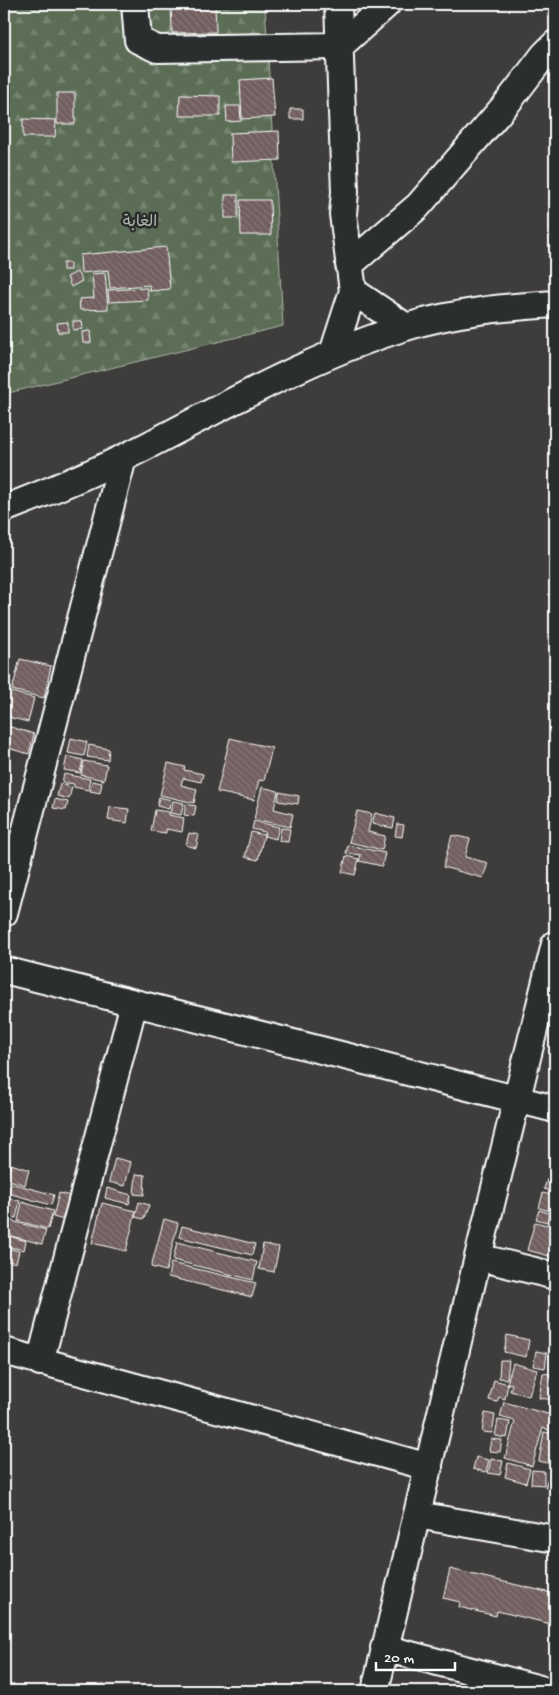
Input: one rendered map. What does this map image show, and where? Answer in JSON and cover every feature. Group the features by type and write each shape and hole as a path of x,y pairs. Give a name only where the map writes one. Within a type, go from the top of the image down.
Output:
{"street":[{"path":"135,4 138,40 157,49 340,46 387,4"},
{"path":"333,353 353,291 343,214 345,192 338,4"},
{"path":"349,265 418,206 508,102 544,55 555,44"},
{"path":"353,291 406,327"},
{"path":"4,508 52,490 124,458 251,392 333,353 406,327 440,318 507,307 555,304"},
{"path":"4,913 124,458"},
{"path":"375,1691 478,1257 555,944"},
{"path":"4,970 555,1109"},
{"path":"40,1362 134,1003"},
{"path":"478,1257 555,1276"},
{"path":"4,1352 429,1467"},
{"path":"417,1515 555,1539"},
{"path":"384,1648 548,1691"}],"green space":[{"name":"الغابة","path":"4,4 265,4 283,326 4,394"}],"building":[{"path":"171,4 215,4 216,32 172,33"},
{"path":"272,78 275,117 242,119 240,80"},
{"path":"57,93 75,93 75,124 57,124"},
{"path":"180,95 220,96 220,116 179,116"},
{"path":"226,106 240,106 241,121 227,122"},
{"path":"290,109 303,109 303,119 290,119"},
{"path":"23,119 56,120 55,137 23,137"},
{"path":"279,131 280,160 231,162 230,133"},
{"path":"225,195 238,195 238,218 225,218"},
{"path":"240,200 270,200 271,235 241,235"},
{"path":"166,247 170,289 150,291 149,285 110,288 108,270 81,273 80,255"},
{"path":"63,263 70,263 70,270 63,270"},
{"path":"77,272 82,281 71,287 67,277"},
{"path":"105,273 108,309 80,310 79,299 94,298 92,274"},
{"path":"147,288 148,300 109,302 108,290"},
{"path":"73,321 82,321 83,329 73,330"},
{"path":"68,322 68,332 58,332 57,323"},
{"path":"90,331 91,343 83,343 82,332"},
{"path":"20,659 51,666 44,698 12,690"},
{"path":"8,691 34,698 28,722 4,716 4,706"},
{"path":"4,725 34,734 29,754 4,747"},
{"path":"71,738 87,742 84,756 68,753"},
{"path":"230,738 272,748 264,781 259,780 254,800 217,792"},
{"path":"89,745 109,749 108,760 87,757"},
{"path":"67,756 83,760 80,773 64,770"},
{"path":"84,761 107,765 104,780 81,775"},
{"path":"168,763 185,767 184,770 203,774 201,782 183,778 181,785 197,789 194,803 160,795"},
{"path":"64,774 90,779 88,790 74,787 74,784 62,782"},
{"path":"92,781 102,783 100,793 90,791"},
{"path":"60,784 72,787 69,799 57,796"},
{"path":"262,787 278,791 274,809 293,814 290,827 254,819"},
{"path":"279,792 299,796 298,804 278,801"},
{"path":"159,797 171,800 169,809 157,806"},
{"path":"55,799 68,802 66,810 53,808"},
{"path":"173,801 184,803 181,815 170,813"},
{"path":"186,804 196,806 194,816 184,815"},
{"path":"110,807 129,809 127,823 108,820"},
{"path":"155,810 169,812 169,815 184,818 182,832 166,829 166,833 151,831"},
{"path":"357,811 372,814 368,832 385,836 382,850 349,842"},
{"path":"375,813 395,818 393,828 372,824"},
{"path":"254,821 279,827 276,839 264,836 265,832 252,829"},
{"path":"397,824 404,825 402,837 395,836"},
{"path":"281,828 290,829 288,842 279,841"},
{"path":"251,832 264,835 258,860 245,857"},
{"path":"189,833 199,835 196,848 186,845"},
{"path":"452,835 470,839 465,857 488,863 483,878 443,867"},
{"path":"348,845 385,853 382,866 359,861 361,855 346,853"},
{"path":"346,856 359,859 355,875 342,872"},
{"path":"115,1158 131,1162 125,1186 109,1182"},
{"path":"11,1164 29,1170 25,1185 6,1179"},
{"path":"136,1174 145,1175 144,1195 134,1194"},
{"path":"547,1179 555,1181 555,1192 544,1189"},
{"path":"4,1181 54,1195 51,1205 4,1192"},
{"path":"107,1188 131,1195 129,1204 105,1198"},
{"path":"59,1193 74,1197 68,1221 53,1217"},
{"path":"543,1193 554,1196 550,1211 539,1208"},
{"path":"4,1197 20,1201 16,1218 4,1215"},
{"path":"22,1202 53,1211 48,1229 18,1221"},
{"path":"139,1202 149,1205 144,1219 135,1217"},
{"path":"102,1203 136,1211 126,1251 92,1243"},
{"path":"539,1210 549,1213 547,1222 536,1219"},
{"path":"551,1213 555,1214 555,1249 553,1257 527,1250 535,1222 547,1225"},
{"path":"4,1219 46,1230 42,1244 4,1234"},
{"path":"164,1219 178,1223 166,1271 151,1267"},
{"path":"182,1226 255,1244 252,1255 179,1237"},
{"path":"9,1236 26,1241 24,1250 6,1246"},
{"path":"177,1242 257,1262 253,1280 173,1260"},
{"path":"263,1244 279,1247 274,1272 259,1269"},
{"path":"4,1247 19,1251 16,1263 4,1260"},
{"path":"171,1263 256,1283 252,1297 168,1277"},
{"path":"507,1335 529,1340 526,1357 504,1352"},
{"path":"536,1351 547,1353 545,1368 533,1366"},
{"path":"500,1360 509,1360 507,1379 499,1378"},
{"path":"513,1363 537,1370 529,1396 510,1391 512,1384 507,1383"},
{"path":"543,1373 555,1375 555,1400 539,1398"},
{"path":"494,1380 508,1384 505,1399 499,1397 497,1402 489,1400"},
{"path":"504,1402 555,1416 555,1432 543,1428 532,1466 505,1458 515,1421 500,1417"},
{"path":"485,1413 495,1415 492,1433 482,1432"},
{"path":"498,1420 510,1422 507,1438 495,1436"},
{"path":"544,1432 555,1434 555,1465 539,1461"},
{"path":"491,1439 502,1440 500,1452 489,1451"},
{"path":"476,1457 489,1460 486,1472 473,1469"},
{"path":"491,1459 503,1461 500,1475 488,1473"},
{"path":"508,1463 530,1469 526,1483 505,1477"},
{"path":"532,1470 544,1471 544,1485 531,1484"},
{"path":"549,1475 555,1477 555,1490 545,1487"},
{"path":"450,1569 555,1594 555,1625 497,1611 496,1616 459,1607 460,1602 443,1598"}]}
